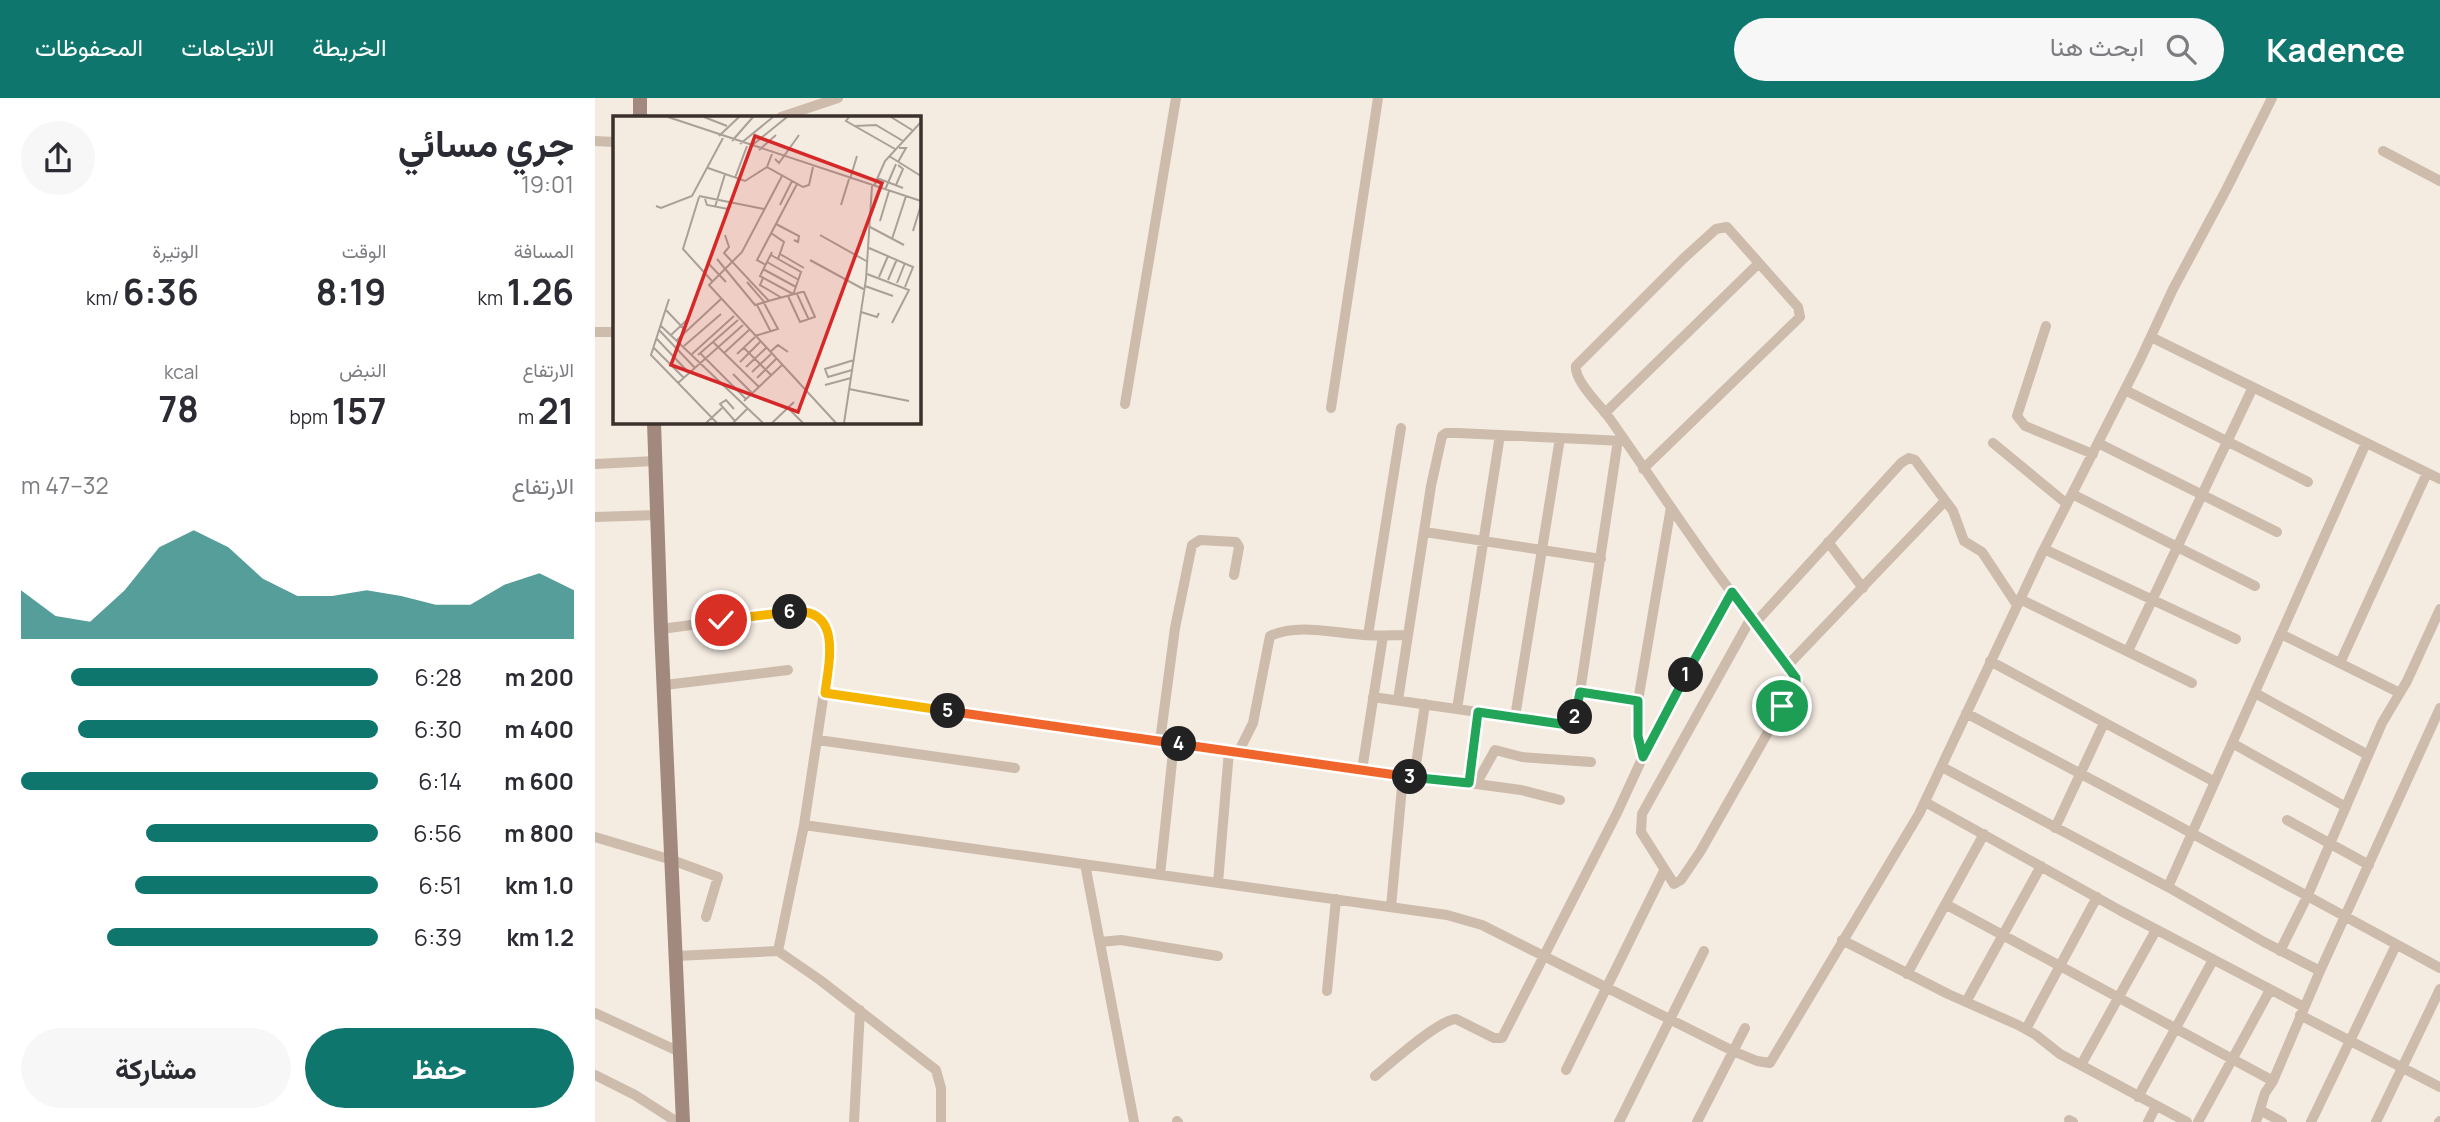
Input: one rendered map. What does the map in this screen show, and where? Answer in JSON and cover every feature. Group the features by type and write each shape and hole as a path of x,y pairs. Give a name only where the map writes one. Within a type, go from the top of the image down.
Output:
{"street":[{"path":"640,98 640,116"},
{"path":"784,116 838,98"},
{"path":"1125,404 1175,98"},
{"path":"1331,408 1378,98"},
{"path":"804,825 1447,915 1482,925 1733,1051 1757,1062 1770,1063 1925,802 1990,661 2173,289 2273,98"},
{"path":"595,141 613,142"},
{"path":"2383,151 2440,181"},
{"path":"1643,469 1800,317 1798,307 1727,227 1722,226 1684,258 1575,370 1621,441 1643,469 1753,621 1796,678 1796,684 1700,852 1677,884 1671,882 1641,832 1642,814 1753,621 1901,463 1909,458 1915,460 1953,511 1965,541 1982,552 2019,602 2192,683"},
{"path":"1605,413 1759,262"},
{"path":"2046,326 2017,416 2025,426 2093,454"},
{"path":"595,332 613,332"},
{"path":"2151,337 2440,479"},
{"path":"2128,651 2253,387"},
{"path":"2125,390 2308,482"},
{"path":"654,424 683,1122"},
{"path":"1367,635 1401,428"},
{"path":"1398,700 1441,436 1446,433 1621,441"},
{"path":"1457,709 1500,435"},
{"path":"1515,717 1560,438"},
{"path":"1373,697 1570,724 1574,719 1580,692 1621,441"},
{"path":"1993,443 2067,504"},
{"path":"2098,443 2277,531"},
{"path":"2168,887 2366,443"},
{"path":"595,464 656,461"},
{"path":"2340,663 2427,473"},
{"path":"2072,494 2255,586"},
{"path":"1787,666 1945,501"},
{"path":"1643,757 1638,736 1638,701 1671,507"},
{"path":"595,517 657,515"},
{"path":"1425,532 1601,559"},
{"path":"1160,741 1175,628 1192,545 1200,540 1236,542 1239,547 1234,576"},
{"path":"1828,542 1863,588"},
{"path":"2045,549 2236,639"},
{"path":"1375,1076 1450,1019 1456,1019 1494,1038 1503,1038 1643,757 1732,592"},
{"path":"2280,951 2307,897 2382,723 2400,694 2440,609"},
{"path":"661,629 798,611 820,620 830,635 818,740 778,951"},
{"path":"1218,883 1233,752 1253,723 1270,636 1317,630 1383,636 1408,635"},
{"path":"2281,634 2400,694"},
{"path":"1362,770 1383,636"},
{"path":"1990,661 2215,782"},
{"path":"664,685 788,670"},
{"path":"1580,692 1638,701"},
{"path":"825,693 1414,778 1469,781 1560,800"},
{"path":"2255,693 2368,755"},
{"path":"1414,778 1425,704"},
{"path":"2256,1122 2265,1093 2273,1081 2302,1011 2440,708"},
{"path":"1469,781 1478,712"},
{"path":"1966,713 2440,968"},
{"path":"2055,828 2104,723"},
{"path":"818,740 1015,768"},
{"path":"1160,874 1174,743"},
{"path":"2232,743 2346,807"},
{"path":"1469,781 1480,777 1495,750 1522,757 1591,762"},
{"path":"1942,767 2320,971"},
{"path":"1391,907 1403,776"},
{"path":"1925,802 2270,990 2352,1040 2440,1087"},
{"path":"2287,820 2368,865"},
{"path":"1907,974 1984,834"},
{"path":"595,836 717,877 706,917"},
{"path":"1085,864 1134,1122"},
{"path":"1966,1002 2041,866"},
{"path":"1566,1070 1664,871"},
{"path":"2026,1029 2097,897"},
{"path":"1327,991 1336,899"},
{"path":"1947,905 2273,1081"},
{"path":"2081,1065 2156,930"},
{"path":"1100,942 1121,940 1218,956"},
{"path":"1842,940 1907,974 2026,1029 2081,1065 2187,1122"},
{"path":"2311,1122 2396,944"},
{"path":"676,956 778,951 860,1010 936,1070 941,1088 941,1122"},
{"path":"1619,1122 1704,951"},
{"path":"2138,1097 2213,960"},
{"path":"2376,1122 2440,989"},
{"path":"2198,1122 2270,990"},
{"path":"854,1122 860,1010"},
{"path":"595,1013 680,1052"},
{"path":"1697,1122 1745,1028"},
{"path":"595,1074 677,1122"},
{"path":"2148,1122 2156,1106"},
{"path":"2260,1110 2282,1122"}],"route":[{"path":"721,620 798,611 820,620 830,635 831,646 825,693 1403,776 1469,783 1478,712 1568,725 1573,723 1580,692 1638,701 1638,736 1643,757 1732,592 1796,678 1796,684 1782,706"}]}
